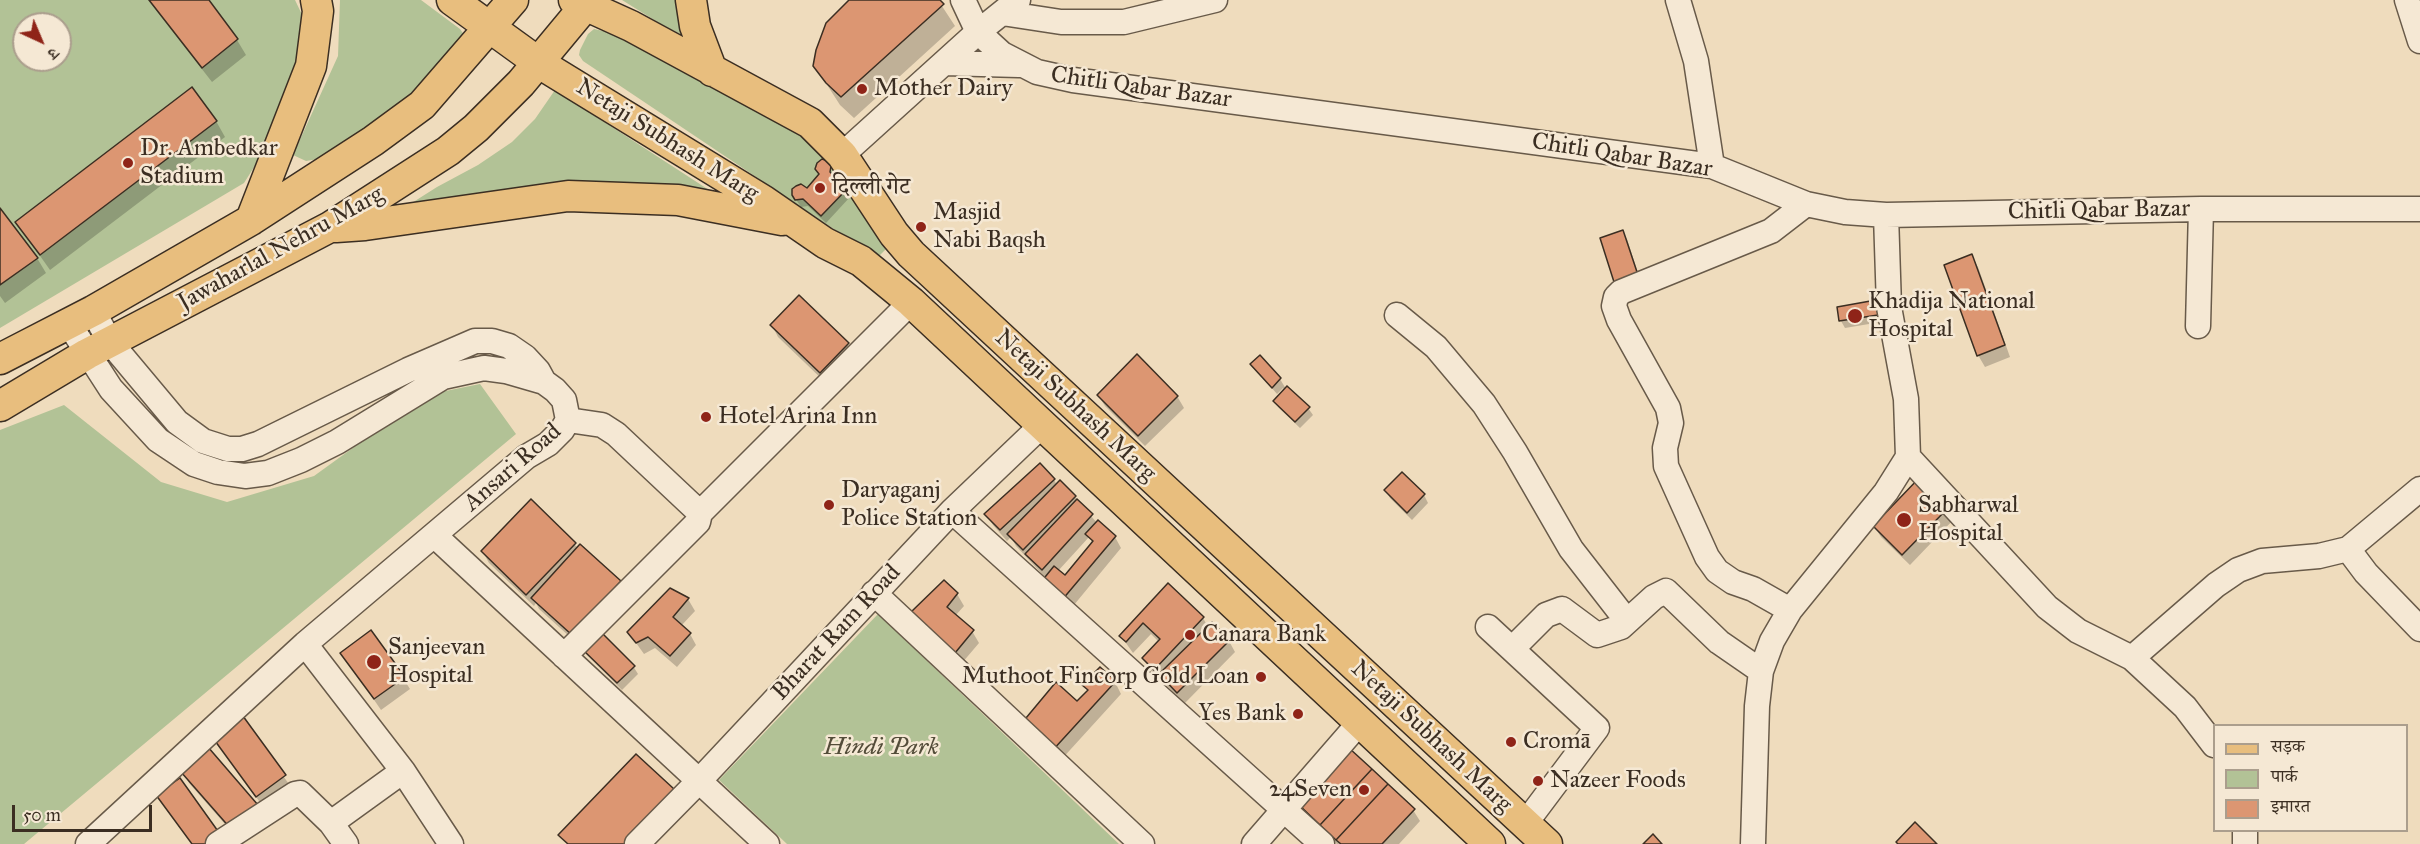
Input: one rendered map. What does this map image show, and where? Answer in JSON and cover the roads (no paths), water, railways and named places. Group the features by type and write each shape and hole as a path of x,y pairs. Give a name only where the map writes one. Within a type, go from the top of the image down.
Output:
{"main road":[{"path":"251,220 311,66 318,11 316,0"},
{"name":"Netaji Subhash Marg","path":"452,0 539,63 764,201 793,222 861,261 911,302 1490,844"},
{"name":"Jawaharlal Nehru Marg","path":"2,356 81,317 251,220 373,141 422,105 513,0"},
{"path":"691,0 695,26 712,71"},
{"name":"Jawaharlal Nehru Marg","path":"0,406 99,348 330,227 448,151 476,128 539,63 583,2"},
{"name":"Netaji Subhash Marg","path":"583,2 810,123 842,155 894,234 911,254 1547,844"},
{"path":"330,227 365,225 568,196 678,200 793,222"}],"street":[{"name":"Chitli Qabar Bazar","path":"963,0 978,32 1002,54 1019,65 1037,72 1073,80 1712,166 1806,204 1845,212 1886,215 2201,208 2420,209"},
{"path":"842,155 978,32 1010,7 1061,22 1124,21 1215,0"},
{"path":"1678,0 1696,61 1712,166"},
{"path":"2408,0 2420,41"},
{"path":"944,63 1019,65"},
{"path":"1790,610 1753,589 1733,582 1717,571 1707,557 1666,466 1665,448 1671,423 1668,408 1619,320 1614,306 1616,297 1621,292 1771,231 1806,204"},
{"path":"2198,326 2201,208"},
{"path":"1753,844 1757,706 1761,671 1772,641 1790,610 1886,492 1908,457 1906,399 1889,307 1886,215"},
{"path":"564,656 698,522 700,513 911,302"},
{"path":"1398,315 1436,347 1484,404 1515,452 1571,549 1627,621"},
{"name":"Ansari Road","path":"81,317 99,348 153,396 177,422 203,441 228,450 258,444 408,370 475,341 492,341 509,346 525,357 538,371 544,382 564,400 568,420 548,444 526,457 305,644 88,844"},
{"path":"99,348 111,388 158,440 194,464 218,472 245,476 268,472 301,460 337,442 442,377 484,368 506,371 544,382"},
{"path":"568,420 602,425 615,434 700,513"},
{"name":"Bharat Ram Road","path":"638,844 952,511 1041,426"},
{"path":"1908,457 2047,607 2078,631 2132,658 2185,707 2213,744"},
{"path":"2132,658 2216,585 2238,570 2262,561 2319,556 2348,549 2420,489"},
{"path":"952,511 1322,844"},
{"path":"434,535 766,844"},
{"path":"2348,549 2366,573 2416,615"},
{"path":"1512,649 1545,615 1562,609 1597,635 1621,627 1654,597 1666,591 1719,642 1761,671"},
{"path":"874,593 1142,844"},
{"path":"1488,627 1597,728 1525,824"},
{"path":"305,644 403,771 451,844"},
{"path":"1254,844 1360,722"},
{"path":"332,823 403,771"},
{"path":"218,844 300,793 332,823 346,844"}],"place":[{"name":"Mother Dairy","path":"862,89"},
{"name":"Dr. Ambedkar Stadium","path":"128,163"},
{"name":"दिल्ली गेट","path":"820,188"},
{"name":"Masjid Nabi Baqsh","path":"921,227"},
{"name":"Khadija National Hospital","path":"1855,316"},
{"name":"Hotel Arina Inn","path":"706,417"},
{"name":"Daryaganj Police Station","path":"829,505"},
{"name":"Sabharwal Hospital","path":"1904,520"},
{"name":"Canara Bank","path":"1190,635"},
{"name":"Sanjeevan Hospital","path":"374,662"},
{"name":"Muthoot Fincorp Gold Loan","path":"1261,677"},
{"name":"Yes Bank","path":"1298,714"},
{"name":"Cromā","path":"1511,742"},
{"name":"Nazeer Foods","path":"1538,781"},
{"name":"24Seven","path":"1364,790"}],"park label":[{"name":"Hindi Park","path":"881,748"}]}
